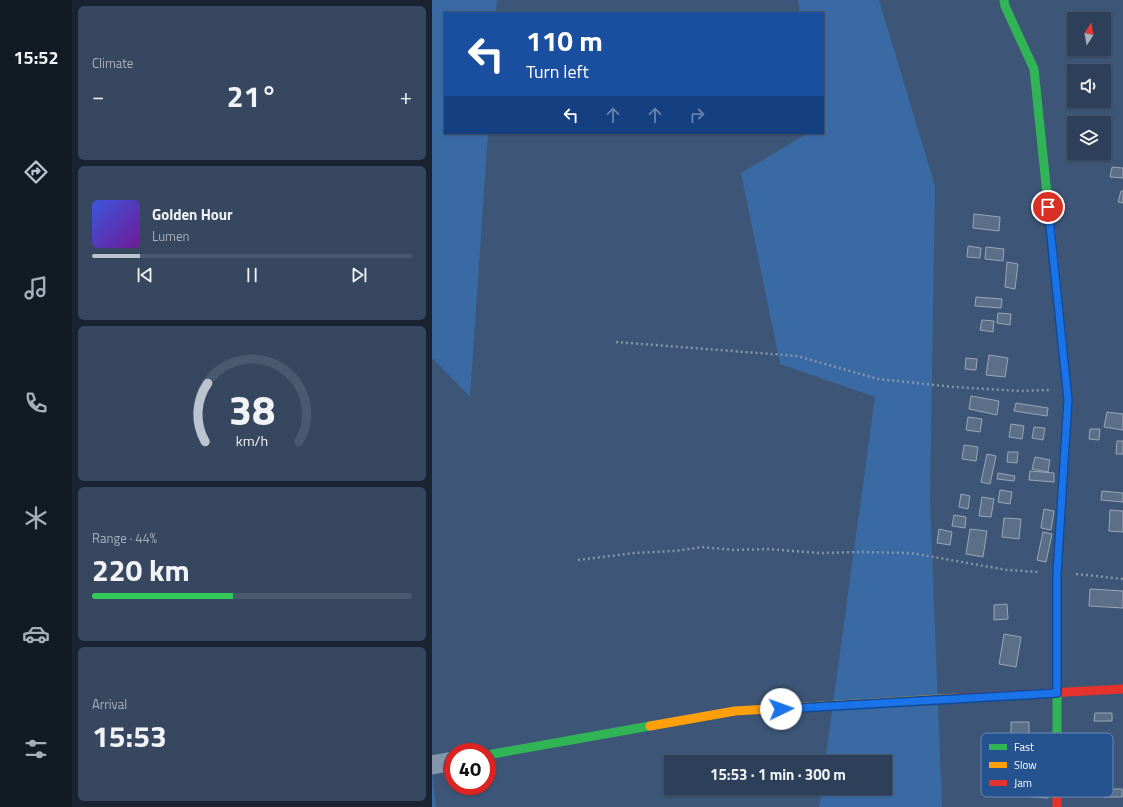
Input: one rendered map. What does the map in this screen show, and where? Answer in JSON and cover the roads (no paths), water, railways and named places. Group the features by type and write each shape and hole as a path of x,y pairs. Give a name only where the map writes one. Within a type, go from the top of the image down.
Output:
{"street":[{"path":"1004,0 1005,6 1034,69 1068,390 1057,573 1057,733"},
{"path":"496,753 735,711 1123,690"},
{"path":"432,765 444,763"}]}
